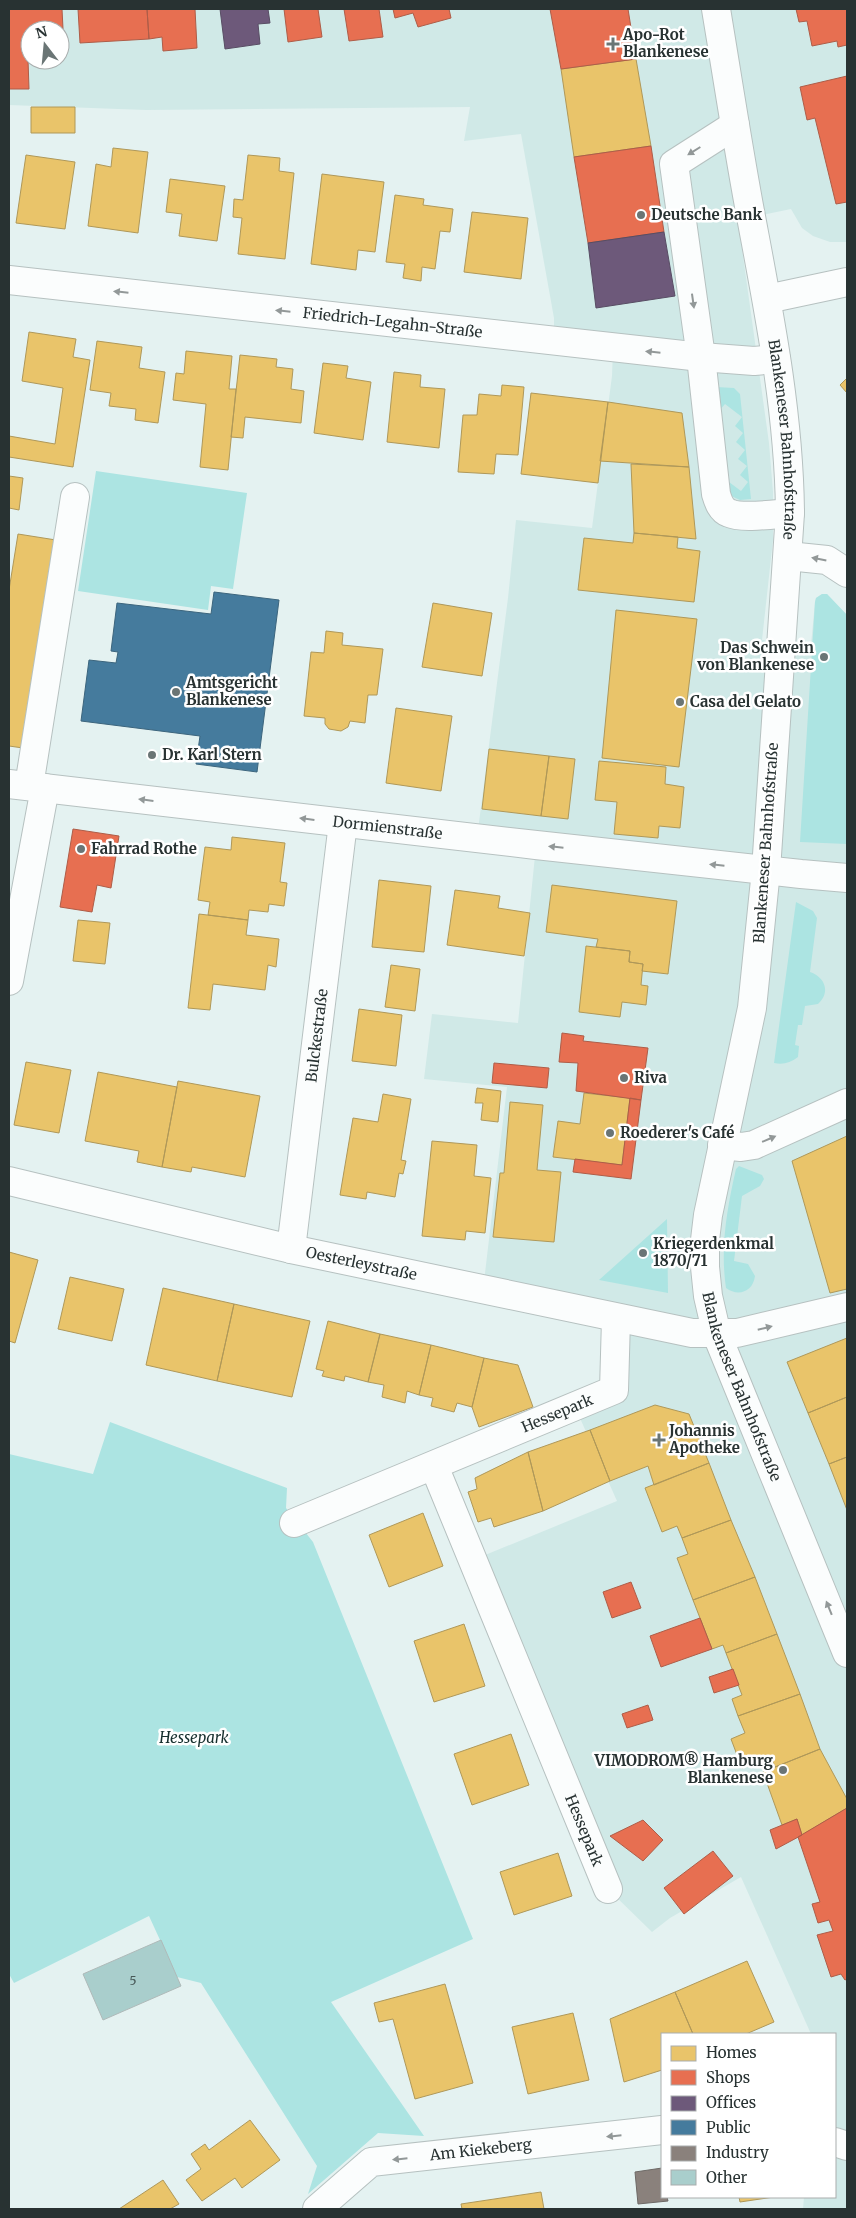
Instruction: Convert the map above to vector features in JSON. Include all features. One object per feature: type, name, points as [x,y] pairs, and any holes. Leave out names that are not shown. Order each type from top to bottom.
[{"type":"street","name":"Blankeneser Bahnhofstraße","points":[[716,9],[767,299],[786,420],[790,467],[790,513],[788,556],[780,630],[766,870],[752,1008],[708,1215],[705,1240],[705,1268],[708,1296],[717,1335],[847,1653]]},
{"type":"street","points":[[735,125],[674,164],[701,357],[718,501],[728,513],[737,515],[790,513]]},
{"type":"street","name":"Friedrich-Legahn-Straße","points":[[9,280],[701,357],[754,361],[776,359]]},
{"type":"street","points":[[767,299],[847,282]]},
{"type":"street","points":[[9,981],[28,786],[75,497]]},
{"type":"street","points":[[788,556],[827,560],[847,573]]},
{"type":"street","name":"Dormienstraße","points":[[28,786],[847,878]]},
{"type":"street","name":"Bulckestraße","points":[[291,1249],[344,823]]},
{"type":"street","points":[[722,1145],[741,1147],[754,1145],[847,1104]]},
{"type":"street","name":"Oesterleystraße","points":[[9,1181],[291,1249],[616,1319],[692,1333],[717,1335],[759,1330],[847,1308]]},
{"type":"street","name":"Hessepark","points":[[294,1523],[614,1390],[616,1319]]},
{"type":"street","name":"Hessepark","points":[[434,1466],[608,1889]]},
{"type":"street","name":"Am Kiekeberg","points":[[317,2209],[372,2162],[661,2130]]},
{"type":"shaded area","points":[[9,9],[847,9],[847,242],[830,242],[813,236],[802,228],[791,209],[738,220],[769,443],[773,492],[773,540],[762,640],[811,645],[815,602],[816,598],[822,594],[827,594],[847,615],[847,2209],[803,2209],[804,2198],[836,2198],[836,2033],[811,2033],[741,1877],[670,1918],[652,1932],[608,1889],[473,1560],[617,1501],[575,1407],[614,1390],[616,1319],[483,1290],[507,1087],[424,1079],[432,1014],[518,1023],[536,846],[477,838],[508,598],[516,520],[592,528],[612,376],[613,348],[554,341],[554,318],[521,134],[464,141],[470,107],[146,110],[9,105]]},
{"type":"green space","points":[[716,387],[734,388],[740,394],[751,499],[740,500],[727,494],[725,479],[741,491],[748,482],[740,475],[747,466],[738,459],[745,450],[736,442],[743,433],[735,426],[742,417],[725,404],[718,412]]},
{"type":"green space","points":[[96,471],[247,493],[233,589],[211,586],[208,610],[78,591]]},
{"type":"green space","points":[[822,594],[827,594],[847,615],[847,844],[800,842],[815,602],[816,598]]},
{"type":"green space","points":[[796,902],[813,911],[817,918],[810,972],[823,981],[825,990],[818,1004],[805,1006],[802,1025],[798,1025],[795,1045],[799,1046],[798,1057],[786,1063],[777,1064],[774,1063]]},
{"type":"green space","points":[[739,1166],[762,1175],[764,1179],[760,1186],[742,1196],[734,1261],[748,1264],[755,1276],[748,1289],[735,1292],[726,1288],[724,1243],[727,1213],[736,1169]]},
{"type":"green space","points":[[667,1219],[668,1293],[599,1280]]},
{"type":"green space","name":"Hessepark","points":[[110,1422],[287,1488],[286,1508],[313,1542],[473,1939],[331,2002],[424,2136],[378,2133],[308,2194],[317,2166],[201,1983],[177,1977],[149,1916],[14,1983],[9,1974],[9,1454],[93,1474]]},
{"type":"building: Homes","points":[[636,59],[651,146],[574,157],[561,69]]},
{"type":"building: Homes","points":[[31,107],[75,107],[75,133],[31,133]]},
{"type":"building: Homes","points":[[113,148],[148,152],[138,233],[88,226],[96,164],[111,167]]},
{"type":"building: Homes","points":[[26,155],[75,162],[65,229],[16,223]]},
{"type":"building: Homes","points":[[248,155],[280,158],[279,171],[294,173],[285,259],[238,254],[242,218],[233,217],[234,199],[243,200]]},
{"type":"building: Homes","points":[[322,174],[384,182],[375,252],[358,250],[356,270],[311,264]]},
{"type":"building: Homes","points":[[170,179],[225,186],[217,241],[179,236],[182,214],[166,212]]},
{"type":"building: Homes","points":[[395,195],[424,199],[423,205],[453,209],[450,232],[440,231],[435,269],[422,267],[421,281],[403,278],[405,264],[386,262]]},
{"type":"building: Homes","points":[[472,212],[528,218],[521,279],[464,272]]},
{"type":"building: Homes","points":[[29,332],[76,339],[73,357],[90,360],[73,467],[9,457],[9,436],[55,444],[63,388],[22,381]]},
{"type":"building: Homes","points":[[97,341],[142,347],[139,368],[165,372],[158,423],[135,420],[136,409],[109,406],[111,393],[90,390]]},
{"type":"building: Homes","points":[[186,351],[232,356],[229,389],[236,389],[228,470],[200,467],[206,404],[173,400],[176,373],[184,374]]},
{"type":"building: Homes","points":[[240,355],[277,359],[276,367],[293,369],[291,389],[304,391],[301,423],[245,417],[243,438],[231,437]]},
{"type":"building: Homes","points":[[323,363],[348,366],[346,378],[371,382],[363,440],[314,433]]},
{"type":"building: Homes","points":[[394,372],[421,375],[420,387],[445,389],[439,448],[387,442]]},
{"type":"building: Homes","points":[[847,378],[847,393],[840,385]]},
{"type":"building: Homes","points":[[502,385],[524,387],[518,455],[496,454],[494,474],[458,472],[463,415],[477,415],[479,394],[501,396]]},
{"type":"building: Homes","points":[[531,393],[608,402],[598,483],[521,474]]},
{"type":"building: Homes","points":[[608,402],[682,413],[689,467],[600,461]]},
{"type":"building: Homes","points":[[631,464],[689,467],[696,539],[634,533]]},
{"type":"building: Homes","points":[[9,476],[23,478],[19,510],[9,508]]},
{"type":"building: Homes","points":[[634,533],[678,537],[677,548],[700,551],[694,602],[578,590],[584,538],[633,543]]},
{"type":"building: Homes","points":[[18,534],[56,540],[23,748],[9,746],[9,590]]},
{"type":"building: Homes","points":[[433,603],[492,613],[482,676],[422,667]]},
{"type":"building: Homes","points":[[616,610],[697,619],[679,767],[602,758]]},
{"type":"building: Homes","points":[[326,631],[343,633],[342,645],[383,649],[377,695],[368,695],[365,723],[350,721],[348,727],[341,731],[329,729],[325,724],[325,718],[304,716],[311,652],[324,653]]},
{"type":"building: Homes","points":[[396,708],[452,716],[441,791],[386,783]]},
{"type":"building: Homes","points":[[489,749],[549,756],[541,816],[482,809]]},
{"type":"building: Homes","points":[[549,756],[575,759],[568,819],[541,816]]},
{"type":"building: Homes","points":[[599,761],[666,767],[665,784],[684,787],[680,828],[659,826],[658,838],[614,834],[617,802],[595,800]]},
{"type":"building: Homes","points":[[232,837],[285,843],[280,882],[287,883],[284,906],[269,904],[268,912],[249,910],[248,920],[208,915],[210,902],[198,900],[205,847],[231,850]]},
{"type":"building: Homes","points":[[379,880],[431,886],[424,952],[372,947]]},
{"type":"building: Homes","points":[[552,885],[677,901],[668,974],[642,971],[643,964],[629,962],[630,951],[596,947],[598,939],[546,932]]},
{"type":"building: Homes","points":[[455,890],[500,896],[498,908],[530,913],[524,956],[447,945]]},
{"type":"building: Homes","points":[[199,914],[248,920],[246,935],[279,939],[276,967],[268,965],[265,990],[213,984],[210,1010],[188,1008]]},
{"type":"building: Homes","points":[[78,920],[110,923],[105,964],[73,961]]},
{"type":"building: Homes","points":[[586,946],[630,951],[629,962],[643,964],[641,985],[648,986],[646,1005],[622,1002],[620,1017],[579,1012]]},
{"type":"building: Homes","points":[[391,965],[420,969],[415,1011],[385,1007]]},
{"type":"building: Homes","points":[[359,1009],[402,1015],[396,1066],[352,1061]]},
{"type":"building: Homes","points":[[26,1062],[71,1070],[59,1133],[14,1125]]},
{"type":"building: Homes","points":[[98,1072],[177,1087],[162,1167],[137,1162],[139,1151],[85,1141]]},
{"type":"building: Homes","points":[[178,1081],[260,1096],[245,1177],[192,1167],[191,1172],[162,1167]]},
{"type":"building: Homes","points":[[477,1088],[501,1091],[498,1122],[481,1120],[483,1103],[475,1103]]},
{"type":"building: Homes","points":[[584,1093],[630,1098],[622,1165],[553,1157],[558,1121],[580,1124]]},
{"type":"building: Homes","points":[[383,1094],[411,1099],[401,1160],[406,1161],[403,1174],[399,1173],[395,1197],[367,1192],[366,1199],[340,1195],[353,1118],[378,1122]]},
{"type":"building: Homes","points":[[510,1102],[543,1105],[537,1170],[561,1172],[554,1242],[493,1237],[500,1173],[504,1173]]},
{"type":"building: Homes","points":[[847,1136],[847,1289],[830,1293],[792,1161]]},
{"type":"building: Homes","points":[[432,1141],[477,1145],[474,1176],[491,1178],[485,1233],[466,1231],[465,1240],[422,1236]]},
{"type":"building: Homes","points":[[9,1252],[38,1260],[15,1343],[9,1341]]},
{"type":"building: Homes","points":[[70,1277],[124,1289],[112,1341],[58,1329]]},
{"type":"building: Homes","points":[[163,1288],[234,1304],[217,1381],[146,1365]]},
{"type":"building: Homes","points":[[234,1304],[310,1321],[292,1397],[217,1381]]},
{"type":"building: Homes","points":[[328,1321],[380,1334],[368,1382],[345,1376],[344,1381],[322,1376],[324,1371],[316,1369]]},
{"type":"building: Homes","points":[[380,1334],[431,1345],[419,1395],[407,1391],[405,1403],[382,1397],[384,1385],[368,1382]]},
{"type":"building: Homes","points":[[847,1338],[847,1397],[808,1413],[787,1362]]},
{"type":"building: Homes","points":[[431,1345],[484,1358],[472,1407],[457,1403],[454,1412],[431,1406],[433,1398],[419,1395]]},
{"type":"building: Homes","points":[[484,1358],[518,1365],[533,1407],[479,1427],[472,1407]]},
{"type":"building: Homes","points":[[847,1397],[847,1457],[829,1464],[808,1413]]},
{"type":"building: Homes","points":[[655,1405],[689,1414],[709,1463],[654,1485],[648,1466],[610,1481],[590,1430]]},
{"type":"building: Homes","points":[[590,1430],[610,1481],[543,1511],[528,1452]]},
{"type":"building: Homes","points":[[528,1452],[543,1511],[494,1527],[491,1518],[478,1522],[468,1492],[477,1489],[475,1478]]},
{"type":"building: Homes","points":[[847,1457],[847,1510],[829,1464]]},
{"type":"building: Homes","points":[[709,1463],[731,1520],[682,1538],[677,1526],[662,1532],[645,1488]]},
{"type":"building: Homes","points":[[423,1513],[443,1566],[389,1587],[369,1535]]},
{"type":"building: Homes","points":[[731,1520],[755,1577],[693,1600],[677,1558],[688,1554],[682,1538]]},
{"type":"building: Homes","points":[[755,1577],[777,1634],[726,1653],[723,1645],[712,1649],[693,1600]]},
{"type":"building: Homes","points":[[464,1624],[485,1686],[434,1702],[414,1641]]},
{"type":"building: Homes","points":[[777,1634],[800,1694],[738,1716],[732,1699],[742,1695],[726,1653]]},
{"type":"building: Homes","points":[[800,1694],[820,1749],[775,1767],[771,1757],[742,1768],[731,1739],[745,1733],[738,1716]]},
{"type":"building: Homes","points":[[511,1734],[529,1785],[472,1805],[454,1754]]},
{"type":"building: Homes","points":[[820,1749],[847,1799],[847,1808],[802,1835],[797,1819],[782,1825],[763,1772]]},
{"type":"building: Homes","points":[[558,1853],[572,1896],[514,1915],[500,1872]]},
{"type":"building: Homes","points":[[747,1961],[774,2022],[748,2033],[693,2033],[675,1992]]},
{"type":"building: Homes","points":[[445,1984],[473,2083],[415,2099],[393,2019],[379,2022],[374,2003]]},
{"type":"building: Homes","points":[[675,1992],[693,2033],[661,2033],[661,2070],[624,2082],[610,2019]]},
{"type":"building: Homes","points":[[573,2013],[589,2080],[528,2094],[512,2027]]},
{"type":"building: Homes","points":[[250,2120],[280,2160],[242,2188],[235,2178],[202,2201],[186,2180],[201,2169],[191,2154],[205,2144],[209,2150]]},
{"type":"building: Homes","points":[[163,2180],[179,2204],[170,2209],[119,2209]]},
{"type":"building: Homes","points":[[541,2192],[544,2209],[462,2209],[461,2204]]},
{"type":"building: Homes","points":[[739,2198],[767,2198],[740,2202]]},
{"type":"building: Shops","points":[[9,9],[62,9],[63,20],[20,20],[20,70],[28,70],[29,89],[9,89]]},
{"type":"building: Shops","points":[[78,9],[147,9],[149,39],[80,43]]},
{"type":"building: Shops","points":[[147,9],[195,9],[197,48],[163,51],[162,37],[149,39]]},
{"type":"building: Shops","points":[[284,9],[318,9],[322,37],[288,42]]},
{"type":"building: Shops","points":[[344,9],[379,9],[383,37],[349,41]]},
{"type":"building: Shops","points":[[393,9],[449,9],[451,18],[418,27],[413,13],[395,18]]},
{"type":"building: Shops","points":[[550,9],[628,9],[636,59],[561,69]]},
{"type":"building: Shops","points":[[796,9],[847,9],[847,45],[838,47],[837,41],[812,46],[807,21],[799,22]]},
{"type":"building: Shops","points":[[847,76],[847,202],[836,204],[815,118],[807,120],[800,87]]},
{"type":"building: Shops","points":[[651,146],[664,232],[588,243],[574,157]]},
{"type":"building: Shops","points":[[73,829],[119,836],[111,888],[97,885],[92,912],[60,907]]},
{"type":"building: Shops","points":[[562,1033],[584,1036],[583,1041],[648,1048],[641,1100],[576,1091],[578,1063],[559,1062]]},
{"type":"building: Shops","points":[[494,1063],[549,1068],[547,1088],[492,1083]]},
{"type":"building: Shops","points":[[630,1098],[641,1100],[631,1179],[573,1172],[575,1159],[622,1165]]},
{"type":"building: Shops","points":[[631,1582],[641,1608],[612,1618],[603,1592]]},
{"type":"building: Shops","points":[[700,1618],[712,1649],[661,1667],[650,1636]]},
{"type":"building: Shops","points":[[733,1669],[739,1685],[714,1693],[709,1677]]},
{"type":"building: Shops","points":[[648,1705],[653,1720],[627,1728],[622,1714]]},
{"type":"building: Shops","points":[[847,1808],[847,1979],[845,1980],[841,1974],[831,1977],[817,1935],[833,1931],[829,1920],[818,1923],[812,1904],[820,1902],[798,1837]]},
{"type":"building: Shops","points":[[797,1819],[802,1835],[776,1849],[770,1830]]},
{"type":"building: Shops","points":[[643,1820],[663,1840],[643,1861],[610,1836]]},
{"type":"building: Shops","points":[[713,1851],[733,1876],[684,1914],[664,1888]]},
{"type":"building: Offices","points":[[220,9],[268,9],[270,23],[258,24],[260,44],[225,49]]},
{"type":"building: Offices","points":[[664,232],[675,296],[596,308],[588,243]]},
{"type":"building: Public","name":"Amtsgericht Blankenese","points":[[214,592],[279,600],[257,772],[196,764],[200,736],[81,721],[89,660],[116,663],[118,652],[111,651],[117,603],[211,614]]},
{"type":"building: Industry","points":[[661,2168],[661,2198],[667,2198],[668,2201],[638,2204],[635,2172]]},
{"type":"building: Other","points":[[161,1940],[181,1986],[103,2020],[83,1974]]},
{"type":"place","name":"Apo-Rot Blankenese","points":[[613,44]]},
{"type":"place","name":"Deutsche Bank","points":[[641,215]]},
{"type":"place","name":"Das Schwein von Blankenese","points":[[824,657]]},
{"type":"place","name":"Amtsgericht Blankenese","points":[[176,692]]},
{"type":"place","name":"Casa del Gelato","points":[[680,702]]},
{"type":"place","name":"Dr. Karl Stern","points":[[152,755]]},
{"type":"place","name":"Fahrrad Rothe","points":[[81,849]]},
{"type":"place","name":"Riva","points":[[624,1078]]},
{"type":"place","name":"Roederer's Café","points":[[610,1133]]},
{"type":"place","name":"Kriegerdenkmal 1870/71","points":[[643,1253]]},
{"type":"place","name":"Johannis Apotheke","points":[[659,1440]]},
{"type":"place","name":"VIMODROM® Hamburg Blankenese","points":[[783,1770]]}]
